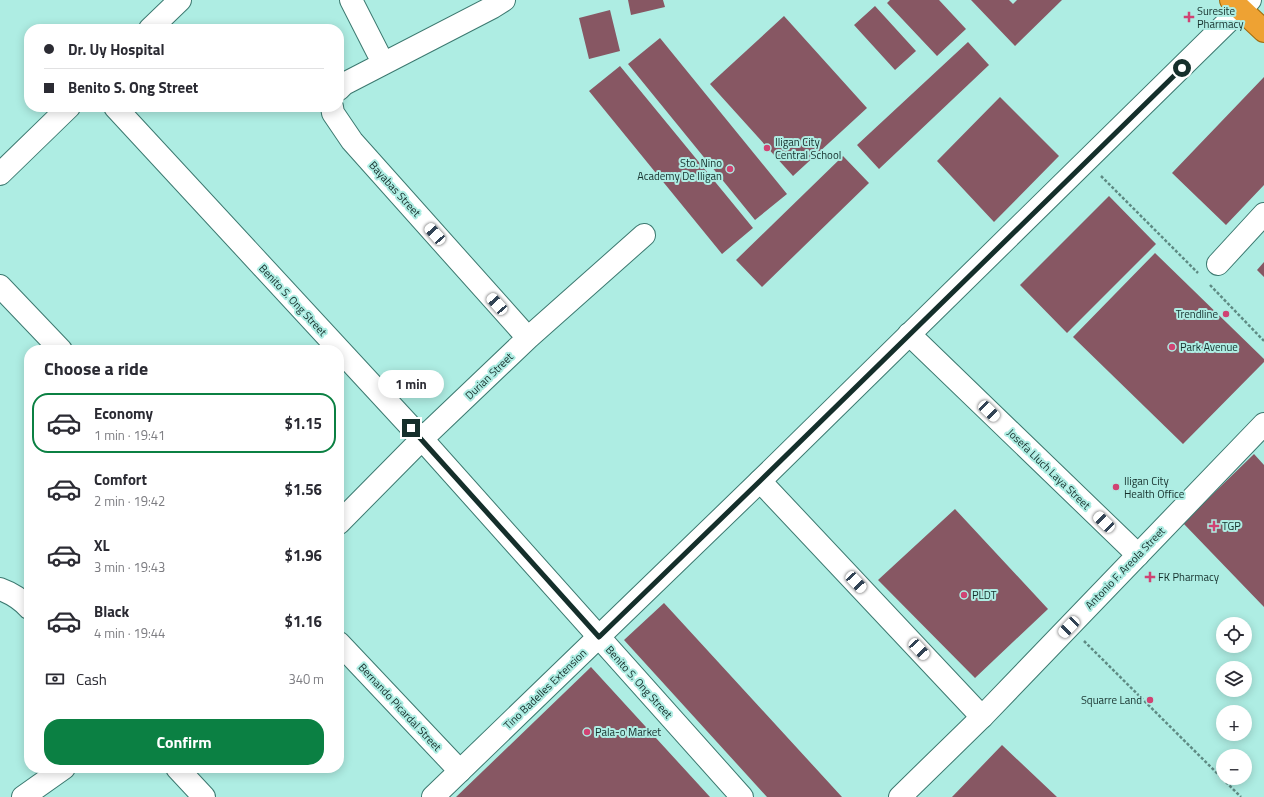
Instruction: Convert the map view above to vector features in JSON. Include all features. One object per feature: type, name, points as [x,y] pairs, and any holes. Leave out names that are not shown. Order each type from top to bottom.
[{"type":"highway","points":[[1240,3],[1264,31]]},
{"type":"street","points":[[155,24],[180,0]]},
{"type":"street","points":[[351,0],[378,54]]},
{"type":"street","points":[[344,84],[504,0]]},
{"type":"street","name":"Tino Badelles Extension","points":[[433,797],[760,481],[1087,161],[1240,3]]},
{"type":"street","points":[[0,174],[64,112]]},
{"type":"street","name":"Benito S. Ong Street","points":[[120,112],[334,345]]},
{"type":"street","name":"Bayabas Street","points":[[333,112],[352,142],[528,338]]},
{"type":"street","points":[[1218,264],[1264,214]]},
{"type":"street","name":"Durian Street","points":[[344,518],[422,440],[528,338],[644,234]]},
{"type":"street","points":[[0,286],[56,345]]},
{"type":"street","name":"Josefa Lluch Laya Street","points":[[909,334],[1138,555]]},
{"type":"street","name":"Benito S. Ong Street","points":[[344,355],[422,440],[742,797]]},
{"type":"street","name":"Antonio F. Areola Street","points":[[900,797],[982,717],[1264,424]]},
{"type":"street","points":[[760,481],[982,717]]},
{"type":"street","points":[[0,589],[8,592],[24,602]]},
{"type":"street","name":"Bernando Picardal Street","points":[[344,648],[460,771]]},
{"type":"street","points":[[23,797],[57,773]]},
{"type":"street","points":[[182,773],[204,797]]},
{"type":"path","points":[[1087,161],[1198,274]]},
{"type":"path","points":[[1209,285],[1264,341]]},
{"type":"path","points":[[1069,627],[1241,797]]},
{"type":"building","points":[[628,0],[663,0],[665,7],[631,15]]},
{"type":"building","points":[[890,0],[939,0],[966,29],[937,56],[887,3]]},
{"type":"building","points":[[971,0],[1009,0],[1013,4],[1017,0],[1062,0],[1015,46]]},
{"type":"building","points":[[875,6],[916,51],[895,70],[854,25]]},
{"type":"building","points":[[610,10],[620,51],[589,59],[579,18]]},
{"type":"building","points":[[784,16],[867,108],[793,176],[710,84]]},
{"type":"building","points":[[660,38],[787,194],[755,220],[628,64]]},
{"type":"building","points":[[968,42],[989,65],[879,169],[857,145]]},
{"type":"building","points":[[620,66],[753,228],[722,254],[589,91]]},
{"type":"building","points":[[1264,77],[1264,185],[1226,225],[1172,173]]},
{"type":"building","points":[[1000,97],[1059,156],[994,222],[937,161]]},
{"type":"building","points":[[843,156],[869,183],[762,287],[736,260]]},
{"type":"building","points":[[1109,196],[1156,244],[1067,333],[1020,285]]},
{"type":"building","points":[[1155,253],[1264,359],[1264,362],[1183,444],[1073,337]]},
{"type":"building","points":[[1264,262],[1264,277],[1257,270]]},
{"type":"building","points":[[1254,454],[1264,465],[1264,607],[1183,523]]},
{"type":"building","name":"PLDT","points":[[955,509],[1048,609],[975,678],[878,580]]},
{"type":"building","points":[[664,603],[842,797],[767,797],[624,640]]},
{"type":"building","name":"Pala-o Market","points":[[591,667],[710,797],[456,797]]},
{"type":"building","points":[[1002,745],[1057,797],[952,797]]},
{"type":"place","name":"Suresite Pharmacy","points":[[1189,17]]},
{"type":"place","name":"Iligan City Central School","points":[[767,148]]},
{"type":"place","name":"Sto. Nino Academy De Iligan","points":[[730,169]]},
{"type":"place","name":"Trendline","points":[[1226,314]]},
{"type":"place","name":"Park Avenue","points":[[1172,347]]},
{"type":"place","name":"Iligan City Health Office","points":[[1116,487]]},
{"type":"place","name":"TGP","points":[[1214,526]]},
{"type":"place","name":"FK Pharmacy","points":[[1150,577]]},
{"type":"place","name":"PLDT","points":[[964,595]]},
{"type":"place","name":"Squarre Land","points":[[1150,700]]},
{"type":"place","name":"Pala-o Market","points":[[587,732]]},
{"type":"route","points":[[411,428],[599,637],[1182,68]]}]
